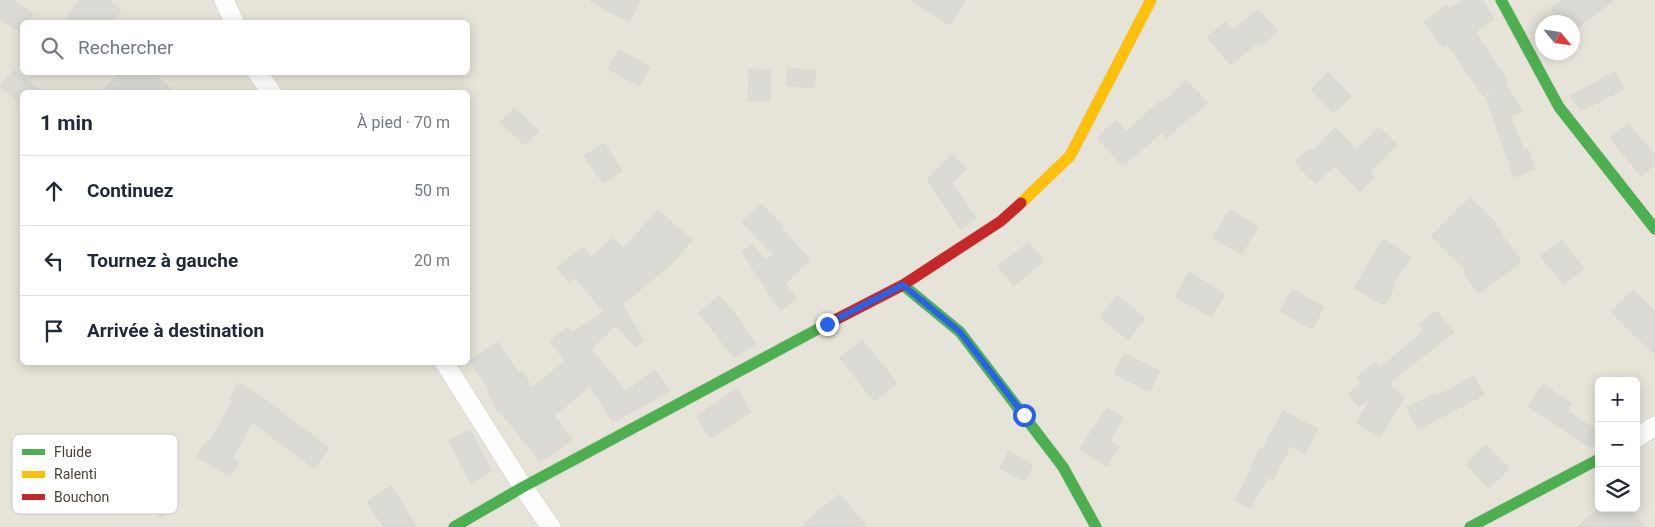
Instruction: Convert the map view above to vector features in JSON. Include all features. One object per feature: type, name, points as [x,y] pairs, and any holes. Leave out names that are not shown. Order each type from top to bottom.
[{"type":"street","points":[[224,0],[233,20]]},
{"type":"street","points":[[454,527],[523,487],[903,285],[1001,221],[1070,156],[1151,0]]},
{"type":"street","points":[[1501,0],[1559,107],[1655,229]]},
{"type":"street","points":[[260,75],[270,90]]},
{"type":"street","points":[[903,285],[960,332],[1063,467],[1096,527]]},
{"type":"street","points":[[446,365],[523,487],[551,527]]},
{"type":"street","points":[[1640,435],[1655,426]]},
{"type":"street","points":[[1470,527],[1595,461]]},
{"type":"shaded area","points":[[0,0],[1655,0],[1655,527],[0,527]]},
{"type":"building","points":[[0,0],[13,0],[33,13],[28,20],[20,20],[20,31],[0,19]]},
{"type":"building","points":[[79,0],[108,0],[121,10],[114,20],[64,20]]},
{"type":"building","points":[[589,0],[641,0],[629,22]]},
{"type":"building","points":[[910,0],[966,0],[950,25]]},
{"type":"building","points":[[1463,0],[1482,0],[1494,19],[1475,32],[1507,81],[1505,82],[1522,111],[1510,117],[1524,150],[1528,149],[1535,169],[1514,177],[1486,97],[1492,95],[1490,92],[1483,96],[1448,44],[1443,47],[1424,22],[1446,5],[1449,9]]},
{"type":"building","points":[[1562,0],[1614,0],[1580,26],[1580,15],[1556,15],[1551,9]]},
{"type":"building","points":[[1258,9],[1278,31],[1261,46],[1258,42],[1231,65],[1207,37],[1226,22],[1233,30]]},
{"type":"building","points":[[619,50],[650,67],[639,86],[608,69]]},
{"type":"building","points":[[788,68],[816,71],[814,88],[787,86]]},
{"type":"building","points":[[749,69],[771,70],[770,101],[748,101]]},
{"type":"building","points":[[14,70],[39,90],[20,90],[20,102],[0,86]]},
{"type":"building","points":[[1328,72],[1351,96],[1333,113],[1311,89]]},
{"type":"building","points":[[1615,72],[1624,89],[1581,111],[1570,96]]},
{"type":"building","points":[[117,75],[156,75],[172,90],[104,90]]},
{"type":"building","points":[[1186,80],[1207,102],[1193,117],[1192,115],[1167,138],[1162,132],[1123,166],[1097,138],[1116,120],[1126,132],[1159,102],[1162,104]]},
{"type":"building","points":[[514,108],[539,131],[525,145],[500,122]]},
{"type":"building","points":[[1628,124],[1655,156],[1655,164],[1641,176],[1610,138]]},
{"type":"building","points":[[1379,127],[1397,145],[1370,171],[1374,178],[1360,192],[1334,166],[1315,184],[1295,162],[1310,149],[1312,152],[1335,128],[1357,150]]},
{"type":"building","points":[[604,143],[622,171],[603,183],[584,156]]},
{"type":"building","points":[[952,154],[966,169],[952,183],[976,218],[960,229],[927,179]]},
{"type":"building","points":[[1470,198],[1496,223],[1521,262],[1479,293],[1463,273],[1466,270],[1431,236]]},
{"type":"building","points":[[761,204],[783,226],[781,228],[810,259],[785,284],[796,298],[781,311],[742,252],[752,244],[765,260],[774,255],[742,222]]},
{"type":"building","points":[[658,210],[692,240],[672,263],[622,305],[644,340],[635,347],[616,325],[591,349],[626,392],[655,370],[670,391],[613,422],[590,386],[554,416],[572,439],[558,451],[540,461],[499,413],[487,392],[490,390],[470,361],[497,342],[519,373],[522,371],[532,388],[565,361],[550,341],[569,327],[572,332],[604,312],[574,277],[569,282],[557,268],[583,247],[591,257],[613,238],[623,249]]},
{"type":"building","points":[[1230,210],[1258,227],[1241,254],[1213,238]]},
{"type":"building","points":[[1383,239],[1411,258],[1392,286],[1394,287],[1384,305],[1354,288]]},
{"type":"building","points":[[1562,240],[1584,269],[1563,284],[1541,256]]},
{"type":"building","points":[[1029,242],[1044,261],[1014,286],[998,266]]},
{"type":"building","points":[[1189,272],[1225,294],[1211,317],[1175,296]]},
{"type":"building","points":[[1292,289],[1324,307],[1312,329],[1280,311]]},
{"type":"building","points":[[1633,290],[1655,312],[1655,355],[1611,312]]},
{"type":"building","points":[[1117,295],[1145,318],[1128,340],[1100,317]]},
{"type":"building","points":[[719,296],[742,323],[756,344],[734,357],[699,313]]},
{"type":"building","points":[[1436,311],[1454,332],[1388,384],[1404,397],[1380,437],[1356,423],[1371,399],[1359,407],[1348,394],[1361,383],[1357,377],[1375,362],[1380,368],[1424,331],[1419,325]]},
{"type":"building","points":[[862,340],[897,383],[874,401],[840,358]]},
{"type":"building","points":[[1124,354],[1160,371],[1150,391],[1114,374]]},
{"type":"building","points":[[1474,376],[1484,395],[1418,429],[1407,408],[1436,393],[1438,396]]},
{"type":"building","points":[[238,383],[260,396],[329,448],[314,468],[252,422],[233,457],[239,461],[230,476],[197,457],[207,441],[209,442],[233,401],[230,399]]},
{"type":"building","points":[[1543,384],[1572,404],[1567,411],[1595,429],[1595,443],[1593,446],[1589,447],[1528,406]]},
{"type":"building","points":[[737,389],[751,412],[710,438],[697,416]]},
{"type":"building","points":[[1107,408],[1123,418],[1109,441],[1119,447],[1107,466],[1080,449]]},
{"type":"building","points":[[1283,411],[1318,429],[1305,453],[1291,445],[1273,479],[1268,477],[1250,508],[1235,500],[1252,469],[1250,468],[1260,449],[1262,450]]},
{"type":"building","points":[[470,430],[492,471],[471,483],[449,441]]},
{"type":"building","points":[[1486,445],[1509,469],[1489,488],[1466,464]]},
{"type":"building","points":[[1009,451],[1033,465],[1024,481],[1000,468]]},
{"type":"building","points":[[391,486],[417,527],[384,527],[367,502]]},
{"type":"building","points":[[840,494],[867,527],[801,527],[817,512]]},
{"type":"building","points":[[1595,511],[1633,512],[1646,527],[1577,527]]},
{"type":"building","points":[[156,514],[166,514],[161,519]]},
{"type":"traffic: fast","points":[[1501,0],[1559,107],[1655,229]]},
{"type":"traffic: fast","points":[[903,285],[960,332],[1063,467],[1096,527]]},
{"type":"traffic: fast","points":[[454,527],[523,487],[831,322]]},
{"type":"traffic: fast","points":[[1470,527],[1595,461]]},
{"type":"traffic: slow","points":[[1021,203],[1070,156],[1151,0]]},
{"type":"traffic: jam","points":[[831,322],[903,285],[1001,221],[1021,203]]},
{"type":"route","points":[[827,324],[903,285],[960,332],[1024,415]]}]
